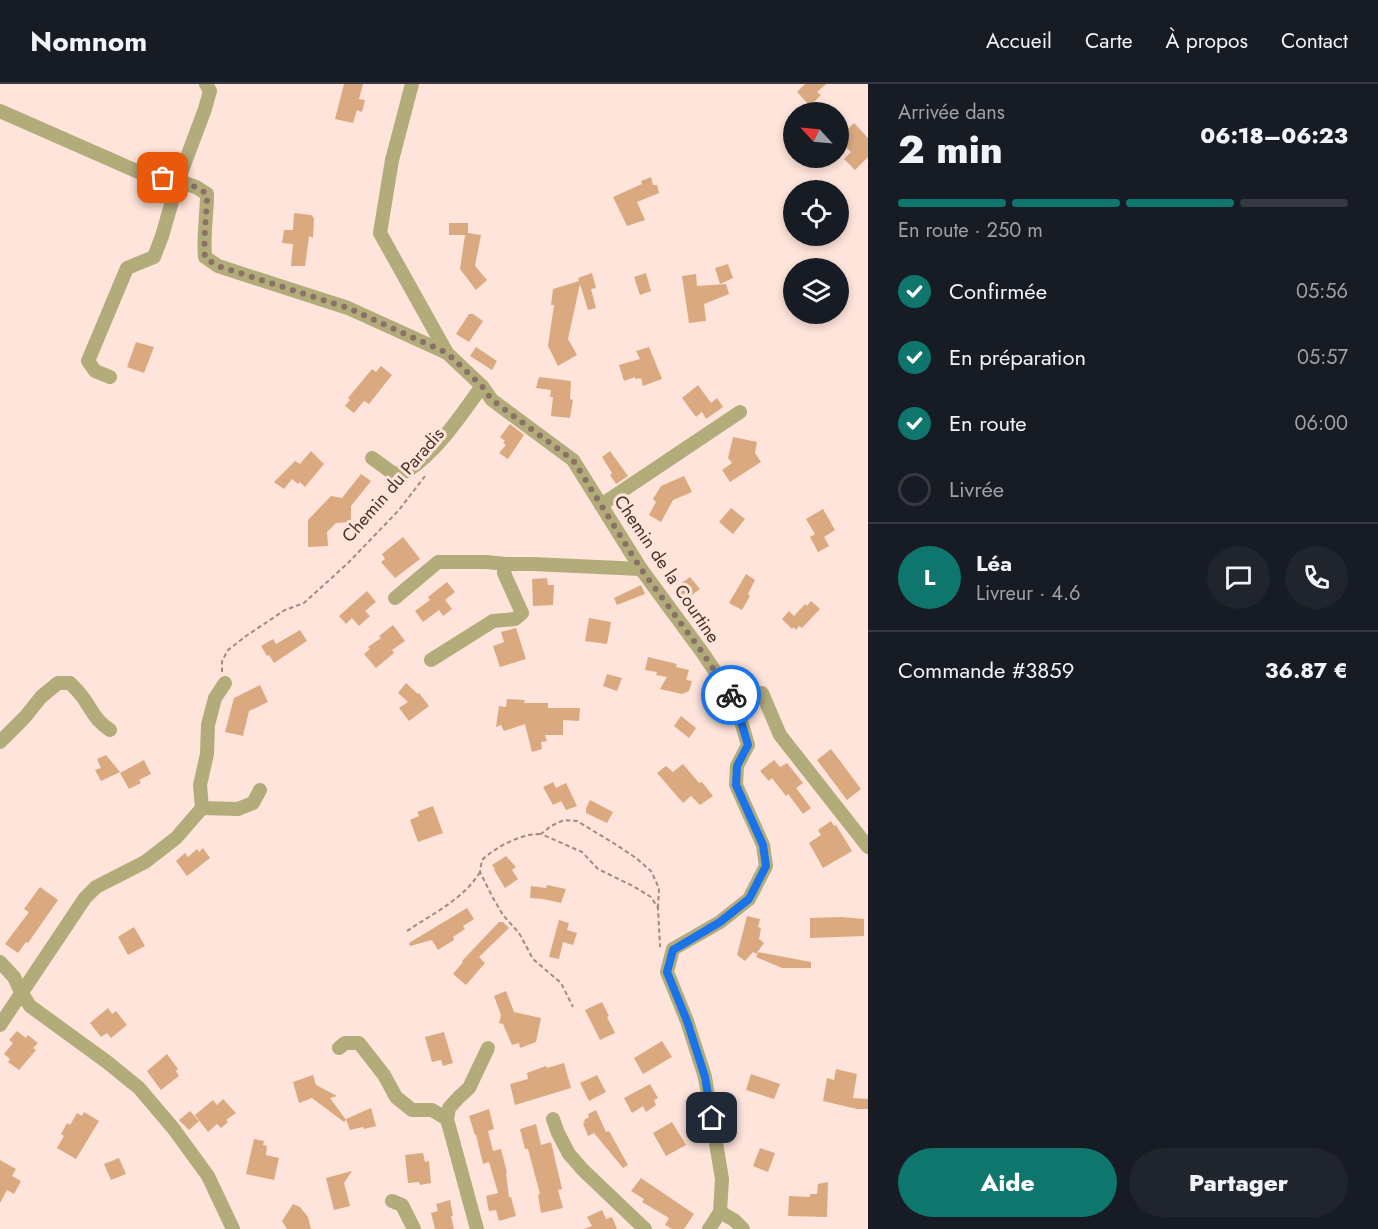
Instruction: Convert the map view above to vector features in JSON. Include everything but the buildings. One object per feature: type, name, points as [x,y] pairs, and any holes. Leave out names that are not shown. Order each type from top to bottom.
[{"type":"street","points":[[110,377],[95,371],[88,361],[127,268],[154,257],[178,181],[205,109],[210,91],[207,84]]},
{"type":"street","name":"Chemin de la Courtine","points":[[412,84],[392,160],[380,233],[447,353],[482,386],[492,400],[573,460],[641,569],[735,701],[748,745],[737,766],[736,785],[763,845],[766,866],[749,899],[720,922],[673,950],[667,972],[687,1021],[705,1077],[722,1179],[720,1212],[709,1229]]},
{"type":"street","points":[[0,111],[141,173],[178,181],[196,187],[207,194],[205,258],[218,266],[348,308],[447,353]]},
{"type":"street","points":[[372,458],[394,474],[405,472],[429,453],[482,386]]},
{"type":"street","points":[[601,505],[740,412]]},
{"type":"street","points":[[395,598],[438,562],[641,569]]},
{"type":"street","points":[[431,660],[493,621],[515,619],[522,613],[504,573],[506,564]]},
{"type":"street","points":[[0,742],[26,717],[41,697],[58,683],[70,683],[84,698],[102,725],[110,730]]},
{"type":"street","points":[[0,1025],[85,898],[96,887],[146,862],[176,838],[202,808],[200,785],[207,754],[208,725],[215,698],[225,683]]},
{"type":"street","points":[[735,701],[762,693],[780,735],[868,847]]},
{"type":"street","points":[[202,808],[238,809],[253,802],[260,790]]},
{"type":"street","points":[[0,962],[14,977],[30,1006],[139,1088],[173,1128],[208,1176],[233,1229]]},
{"type":"street","points":[[339,1048],[345,1043],[359,1043],[384,1075],[396,1097],[412,1110],[432,1110],[447,1119]]},
{"type":"street","points":[[477,1229],[447,1119],[449,1108],[469,1088],[488,1048]]},
{"type":"street","points":[[553,1119],[570,1154],[583,1170],[645,1229]]},
{"type":"street","points":[[392,1201],[402,1205],[414,1229]]},
{"type":"street","points":[[720,1212],[734,1220],[743,1229]]},
{"type":"path","name":"Chemin du Paradis","points":[[225,683],[222,661],[228,650],[285,610],[304,603],[399,510],[424,477]]},
{"type":"path","points":[[541,834],[564,820],[577,821],[636,858],[651,872],[659,888],[660,948]]},
{"type":"path","points":[[407,931],[458,898],[475,881],[480,872],[482,860],[489,854],[530,834],[541,834],[582,852],[598,869],[651,897],[658,908]]},
{"type":"path","points":[[480,872],[503,915],[519,933],[533,959],[561,983],[573,1007]]},
{"type":"way so far","points":[[163,178],[196,187],[207,194],[205,258],[218,266],[348,308],[447,353],[482,386],[492,400],[573,460],[641,569],[731,695]]},
{"type":"route","points":[[712,1118],[705,1077],[687,1021],[667,972],[673,950],[720,922],[749,899],[766,866],[763,845],[736,785],[737,766],[748,745],[735,701],[731,695]]}]
